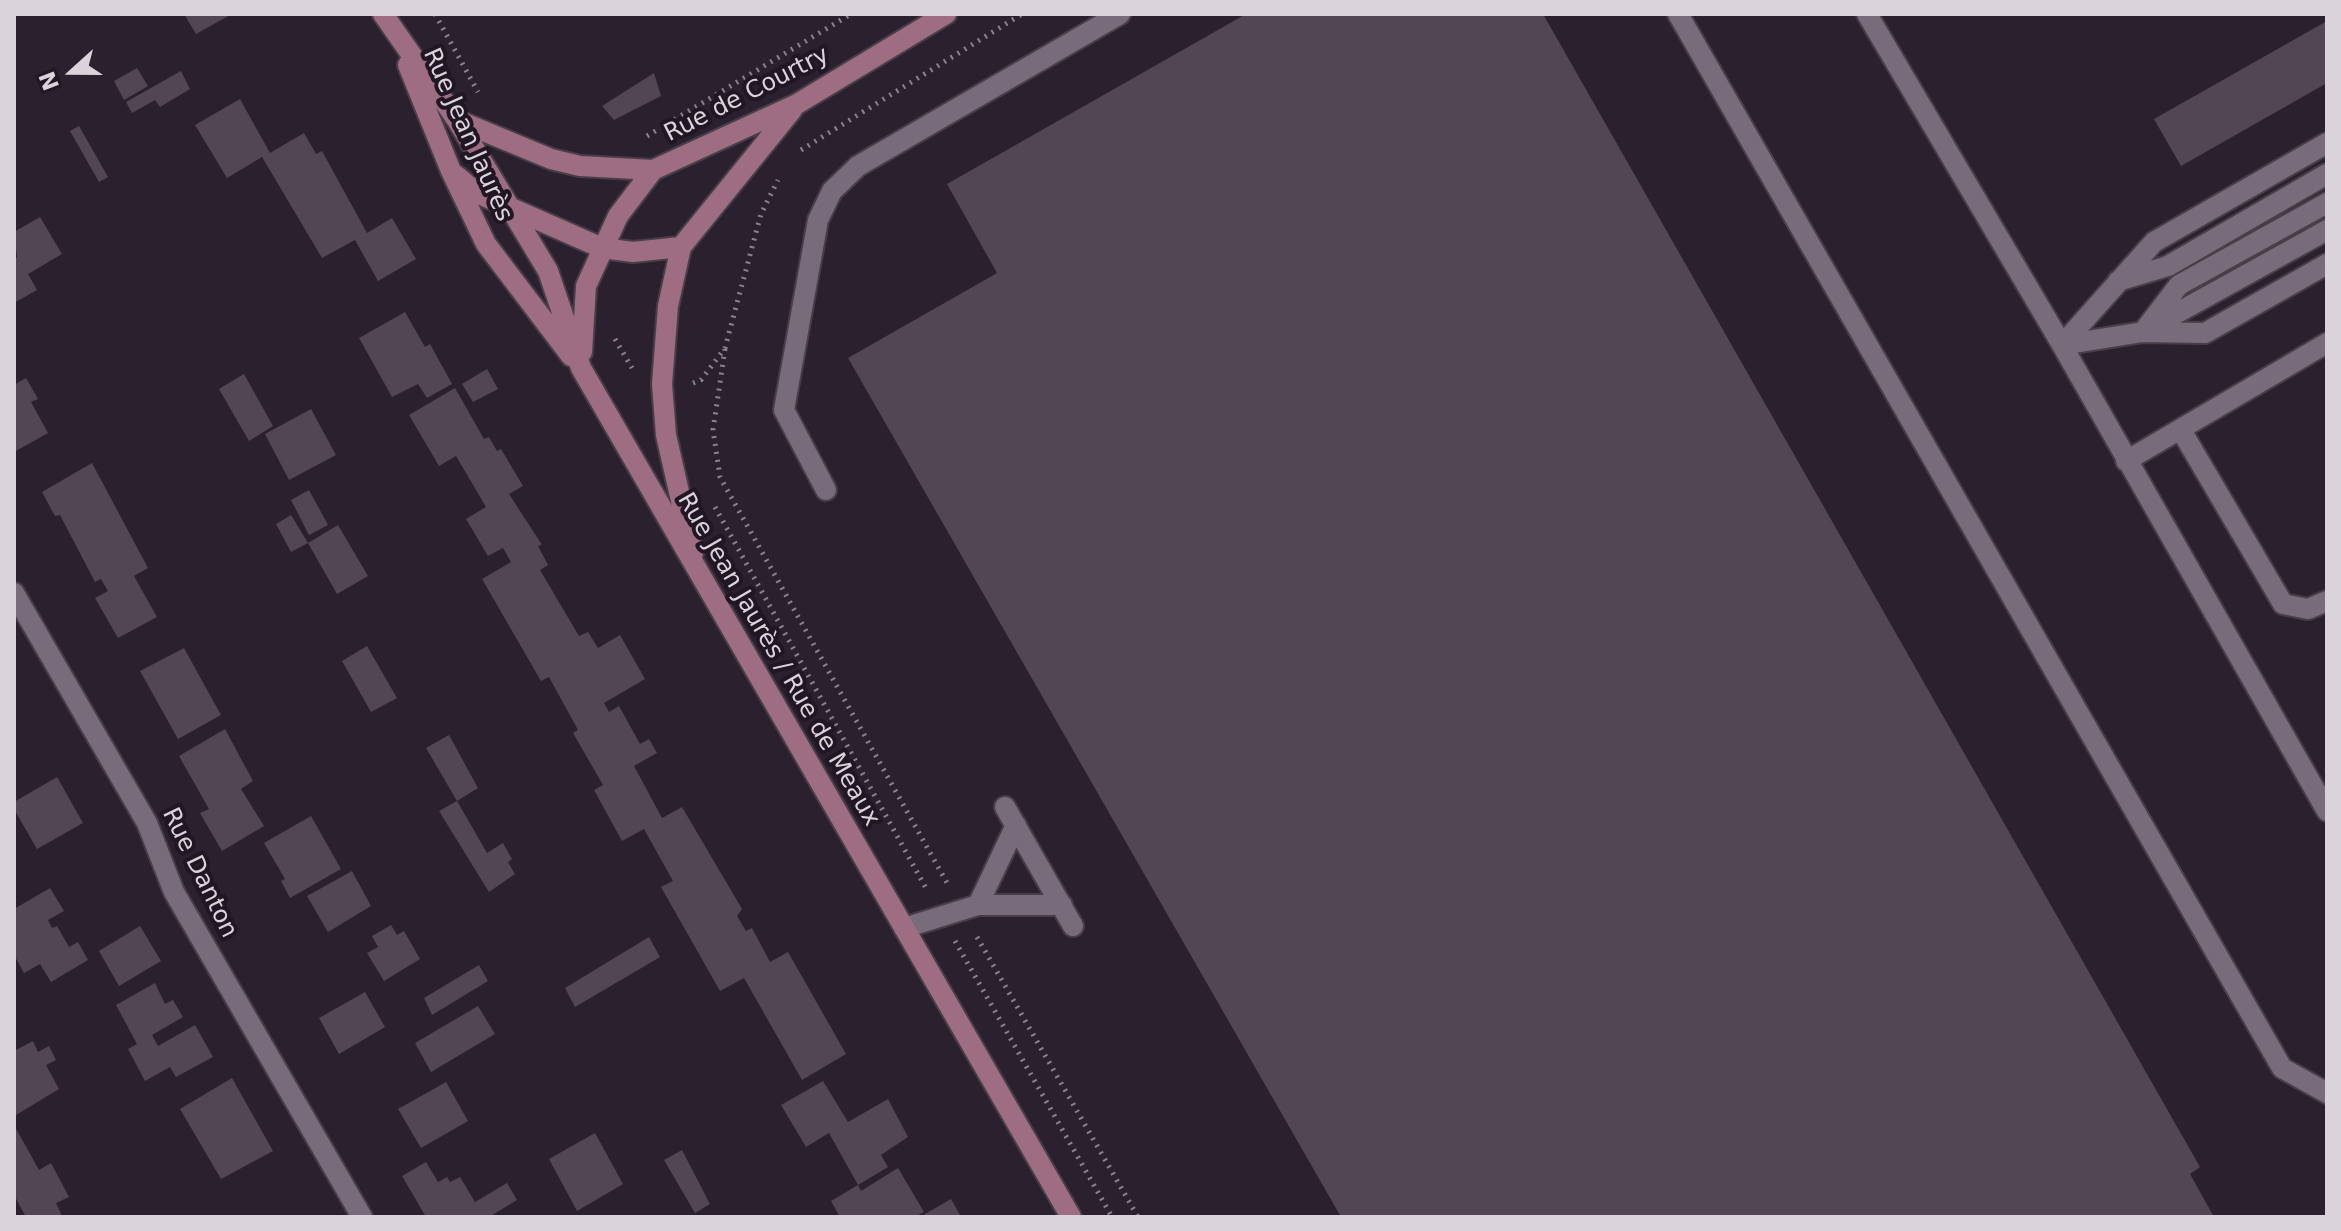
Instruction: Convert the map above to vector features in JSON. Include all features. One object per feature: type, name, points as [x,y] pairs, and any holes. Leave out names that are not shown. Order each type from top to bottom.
[{"type":"main road","name":"Rue Jean Jaurès","points":[[383,14],[457,120]]},
{"type":"main road","name":"Rue de Courtry","points":[[457,120],[551,159],[580,166],[653,170],[797,104],[946,14]]},
{"type":"main road","name":"Rue Jean Jaurès","points":[[396,36],[451,171],[486,244],[581,368]]},
{"type":"main road","points":[[697,574],[666,435],[662,384],[663,337],[681,247],[797,104]]},
{"type":"main road","name":"Rue Jean Jaurès / Rue de Meaux","points":[[457,120],[548,271],[581,368],[697,574],[1071,1217]]},
{"type":"main road","name":"Rue de Courtry","points":[[581,368],[586,286],[618,216],[653,170]]},
{"type":"main road","points":[[451,171],[477,193],[602,248],[633,252],[681,247]]},
{"type":"street","points":[[826,490],[784,410],[818,220],[832,191],[858,166],[1120,14]]},
{"type":"street","points":[[1678,14],[2282,1068],[2327,1093]]},
{"type":"street","points":[[1867,14],[2062,345],[2327,811]]},
{"type":"street","points":[[2062,345],[2154,242],[2327,143]]},
{"type":"street","points":[[2118,281],[2168,266],[2327,174]]},
{"type":"street","points":[[2143,332],[2179,285],[2327,203]]},
{"type":"street","points":[[2143,332],[2327,230]]},
{"type":"street","points":[[2062,345],[2143,332],[2205,333],[2327,264]]},
{"type":"street","points":[[2126,461],[2327,343]]},
{"type":"street","points":[[2181,430],[2283,604],[2308,609],[2327,601]]},
{"type":"street","name":"Rue Danton","points":[[14,593],[147,823],[174,892],[362,1217]]},
{"type":"street","points":[[1005,807],[1073,926]]},
{"type":"street","points":[[978,905],[1016,825]]},
{"type":"street","points":[[904,928],[978,905],[1062,905]]},
{"type":"path","points":[[435,14],[482,100]]},
{"type":"path","points":[[636,142],[851,14]]},
{"type":"path","points":[[725,348],[713,430],[720,477],[947,884]]},
{"type":"path","points":[[714,504],[920,878]]},
{"type":"path","points":[[977,939],[1138,1217]]},
{"type":"path","points":[[958,947],[1112,1217]]},
{"type":"building","points":[[184,14],[232,14],[196,34]]},
{"type":"building","points":[[1246,14],[1543,14],[2200,1167],[2190,1174],[2214,1217],[1341,1217],[848,358],[997,273],[947,184]]},
{"type":"building","points":[[2327,21],[2327,83],[2181,166],[2154,119]]},
{"type":"building","points":[[137,68],[148,86],[124,100],[114,81]]},
{"type":"building","points":[[181,71],[190,89],[160,107],[155,100],[132,113],[126,102]]},
{"type":"building","points":[[654,73],[661,96],[614,120],[602,106]]},
{"type":"building","points":[[240,99],[270,153],[304,133],[316,154],[322,151],[367,233],[392,218],[416,259],[378,281],[355,240],[322,258],[262,157],[227,178],[195,125]]},
{"type":"building","points":[[79,126],[108,177],[99,182],[70,131]]},
{"type":"building","points":[[40,217],[62,254],[28,274],[37,290],[14,303],[14,259],[17,257],[14,232]]},
{"type":"building","points":[[405,312],[425,347],[430,344],[452,384],[427,398],[418,384],[392,397],[359,338]]},
{"type":"building","points":[[487,369],[498,389],[473,402],[462,384]]},
{"type":"building","points":[[244,374],[273,426],[249,441],[219,389]]},
{"type":"building","points":[[26,378],[38,399],[31,402],[48,433],[14,452],[14,385]]},
{"type":"building","points":[[455,388],[484,439],[489,437],[497,451],[501,449],[523,486],[509,494],[542,545],[538,546],[548,565],[540,570],[579,636],[588,632],[598,648],[620,635],[645,679],[604,703],[609,712],[619,706],[640,744],[649,739],[657,753],[634,766],[662,818],[682,807],[742,909],[737,916],[746,931],[752,928],[770,962],[788,952],[846,1054],[802,1080],[744,978],[720,991],[661,887],[673,881],[644,829],[622,841],[594,790],[603,785],[573,733],[578,730],[549,677],[541,681],[482,579],[511,562],[503,548],[488,556],[466,519],[486,507],[456,456],[439,466],[409,415]]},
{"type":"building","points":[[311,409],[336,455],[289,480],[265,434]]},
{"type":"building","points":[[92,463],[148,568],[134,576],[157,617],[118,638],[95,598],[108,591],[101,579],[95,582],[60,515],[55,516],[42,492]]},
{"type":"building","points":[[309,490],[328,525],[309,535],[291,500]]},
{"type":"building","points":[[291,515],[308,543],[291,552],[276,524]]},
{"type":"building","points":[[338,525],[368,576],[337,594],[308,543]]},
{"type":"building","points":[[367,646],[397,698],[371,712],[342,661]]},
{"type":"building","points":[[184,648],[221,715],[178,739],[140,671]]},
{"type":"building","points":[[225,729],[253,781],[241,789],[264,826],[222,851],[200,813],[209,809],[179,756]]},
{"type":"building","points":[[449,735],[478,788],[457,801],[426,748]]},
{"type":"building","points":[[57,777],[83,823],[37,849],[14,809],[14,802]]},
{"type":"building","points":[[457,801],[487,853],[503,843],[512,859],[508,862],[515,874],[489,892],[439,811]]},
{"type":"building","points":[[311,816],[341,869],[290,898],[281,881],[285,879],[264,843]]},
{"type":"building","points":[[352,871],[371,906],[328,932],[307,896]]},
{"type":"building","points":[[50,888],[64,911],[48,920],[52,928],[57,926],[69,947],[78,942],[88,960],[51,982],[40,964],[24,973],[14,955],[14,909]]},
{"type":"building","points":[[391,925],[397,935],[404,931],[420,959],[384,981],[367,953],[378,947],[372,936]]},
{"type":"building","points":[[140,926],[161,961],[119,986],[99,951]]},
{"type":"building","points":[[649,937],[660,957],[575,1007],[565,988]]},
{"type":"building","points":[[479,965],[488,981],[432,1015],[424,998]]},
{"type":"building","points":[[155,983],[165,1004],[173,1000],[183,1017],[152,1035],[158,1046],[195,1025],[213,1057],[176,1077],[170,1067],[145,1081],[128,1049],[137,1044],[116,1005]]},
{"type":"building","points":[[365,992],[385,1027],[339,1054],[319,1018]]},
{"type":"building","points":[[478,1006],[495,1034],[431,1072],[415,1043]]},
{"type":"building","points":[[33,1041],[38,1052],[49,1046],[56,1060],[46,1065],[59,1089],[16,1115],[14,1051]]},
{"type":"building","points":[[232,1078],[273,1151],[221,1179],[180,1109]]},
{"type":"building","points":[[823,1081],[848,1122],[888,1099],[908,1137],[881,1155],[888,1167],[858,1185],[829,1133],[806,1147],[781,1105]]},
{"type":"building","points":[[446,1082],[468,1121],[421,1148],[398,1109]]},
{"type":"building","points":[[14,1125],[39,1170],[51,1163],[69,1197],[56,1203],[62,1216],[26,1217],[14,1195]]},
{"type":"building","points":[[595,1133],[623,1184],[577,1211],[549,1159]]},
{"type":"building","points":[[682,1150],[710,1204],[695,1213],[664,1160]]},
{"type":"building","points":[[426,1162],[438,1182],[447,1177],[450,1182],[460,1177],[475,1202],[507,1183],[517,1200],[489,1217],[426,1217],[402,1176]]},
{"type":"building","points":[[898,1168],[924,1212],[914,1217],[840,1217],[831,1201],[858,1185],[861,1191]]},
{"type":"building","points":[[951,1199],[961,1217],[920,1217]]}]
